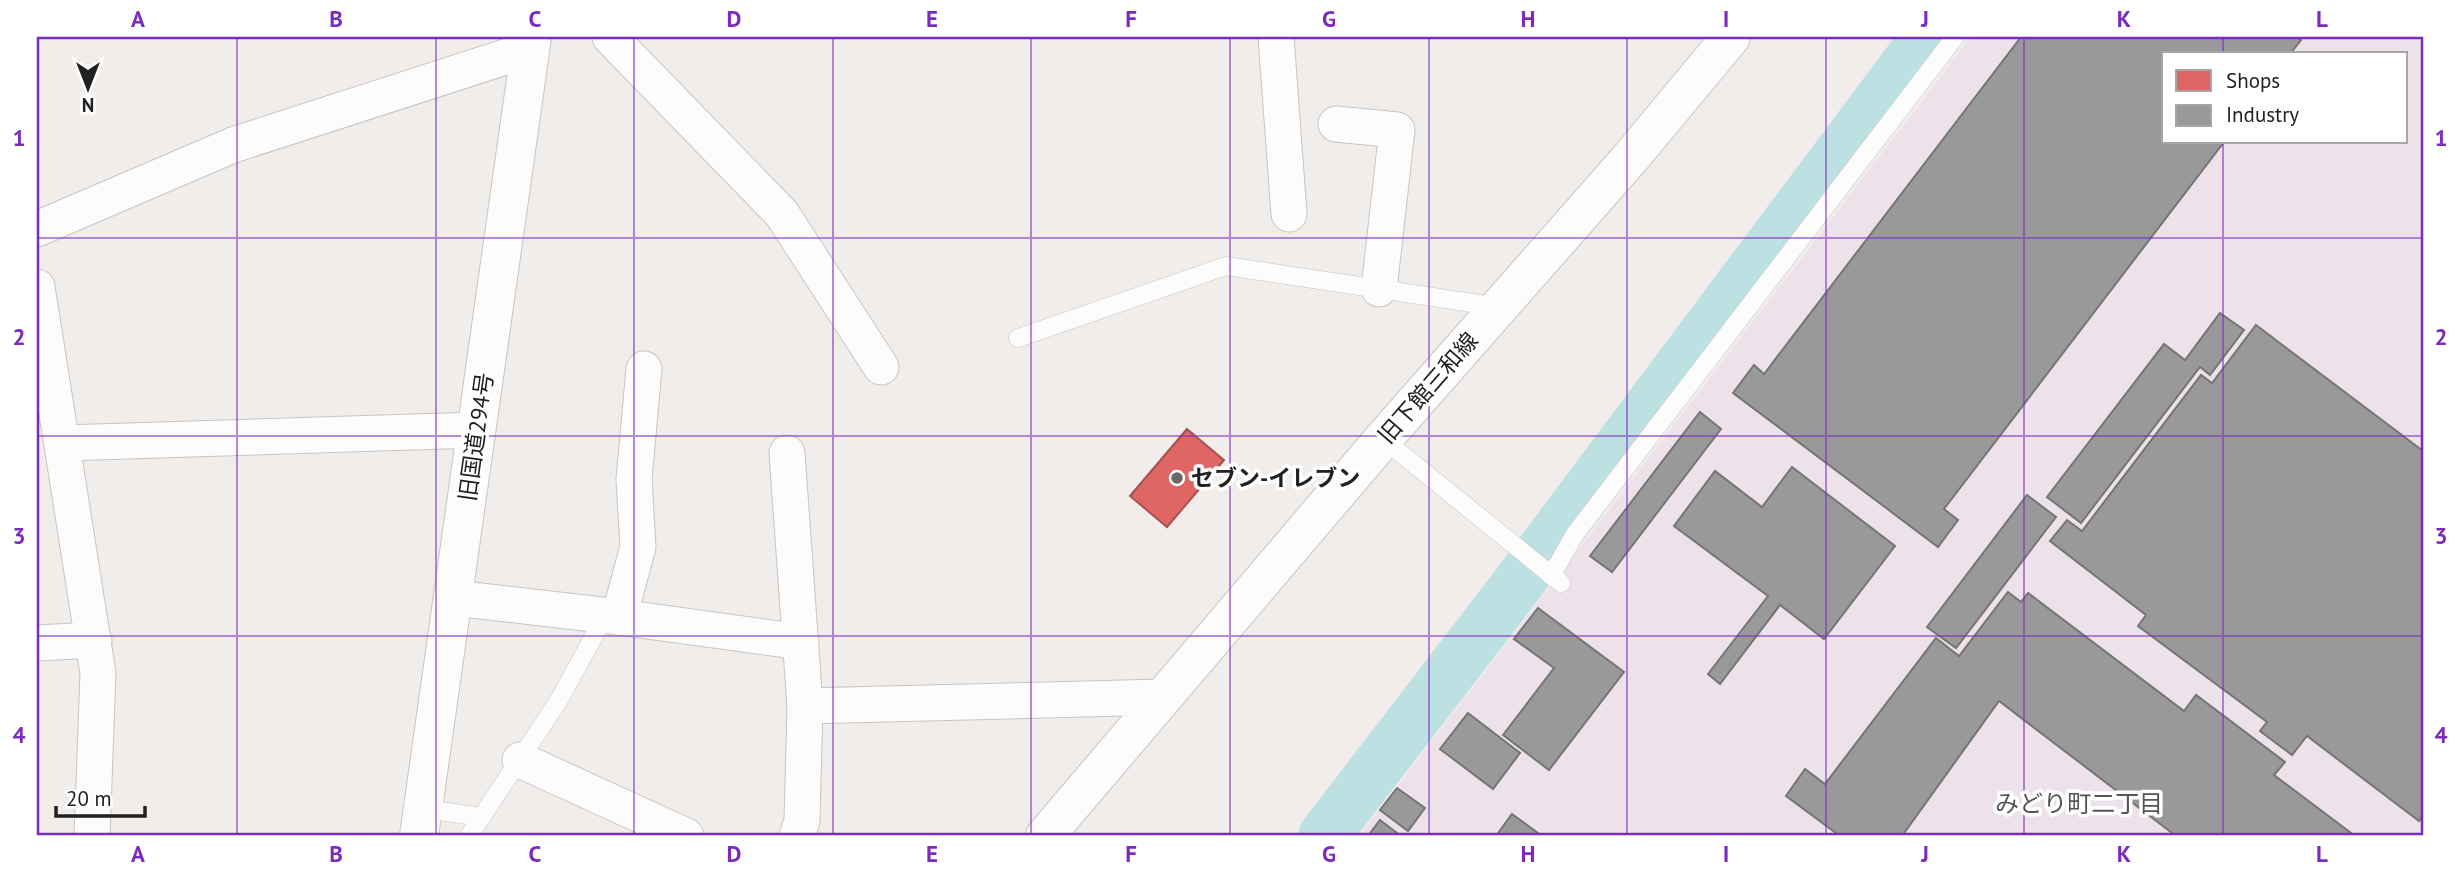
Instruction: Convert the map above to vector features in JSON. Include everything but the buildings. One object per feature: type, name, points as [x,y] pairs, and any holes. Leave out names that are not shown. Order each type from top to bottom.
[{"type":"street","points":[[610,37],[782,214],[881,368]]},
{"type":"street","points":[[1276,37],[1289,214]]},
{"type":"street","name":"旧下館三和線","points":[[1045,836],[1383,439],[1632,156],[1731,37]]},
{"type":"street","points":[[37,229],[233,145],[531,43]]},
{"type":"street","name":"旧国道294号","points":[[429,824],[476,429],[531,43]]},
{"type":"street","points":[[1336,124],[1397,130],[1380,289]]},
{"type":"street","points":[[37,287],[98,673],[92,836]]},
{"type":"street","points":[[612,616],[638,547],[634,479],[644,369]]},
{"type":"street","points":[[63,443],[476,429]]},
{"type":"street","points":[[787,453],[805,706],[802,821],[797,836]]},
{"type":"street","points":[[454,598],[801,642]]},
{"type":"street","points":[[37,643],[94,640]]},
{"type":"street","points":[[805,706],[1163,698]]},
{"type":"street","points":[[520,760],[686,836]]},
{"type":"lane","points":[[1383,439],[1551,575],[1575,534],[1955,37]]},
{"type":"lane","points":[[1018,338],[1226,266],[1499,307]]},
{"type":"lane","points":[[469,836],[612,616]]},
{"type":"lane","points":[[429,824],[482,817]]},
{"type":"shaded area","points":[[1971,37],[2423,37],[2423,836],[1359,836]]},
{"type":"waterway","points":[[1324,836],[1513,590],[1927,37]]},
{"type":"place","name":"セブン-イレブン","points":[[1177,478]]},
{"type":"district","name":"みどり町二丁目","points":[[2079,804]]}]
